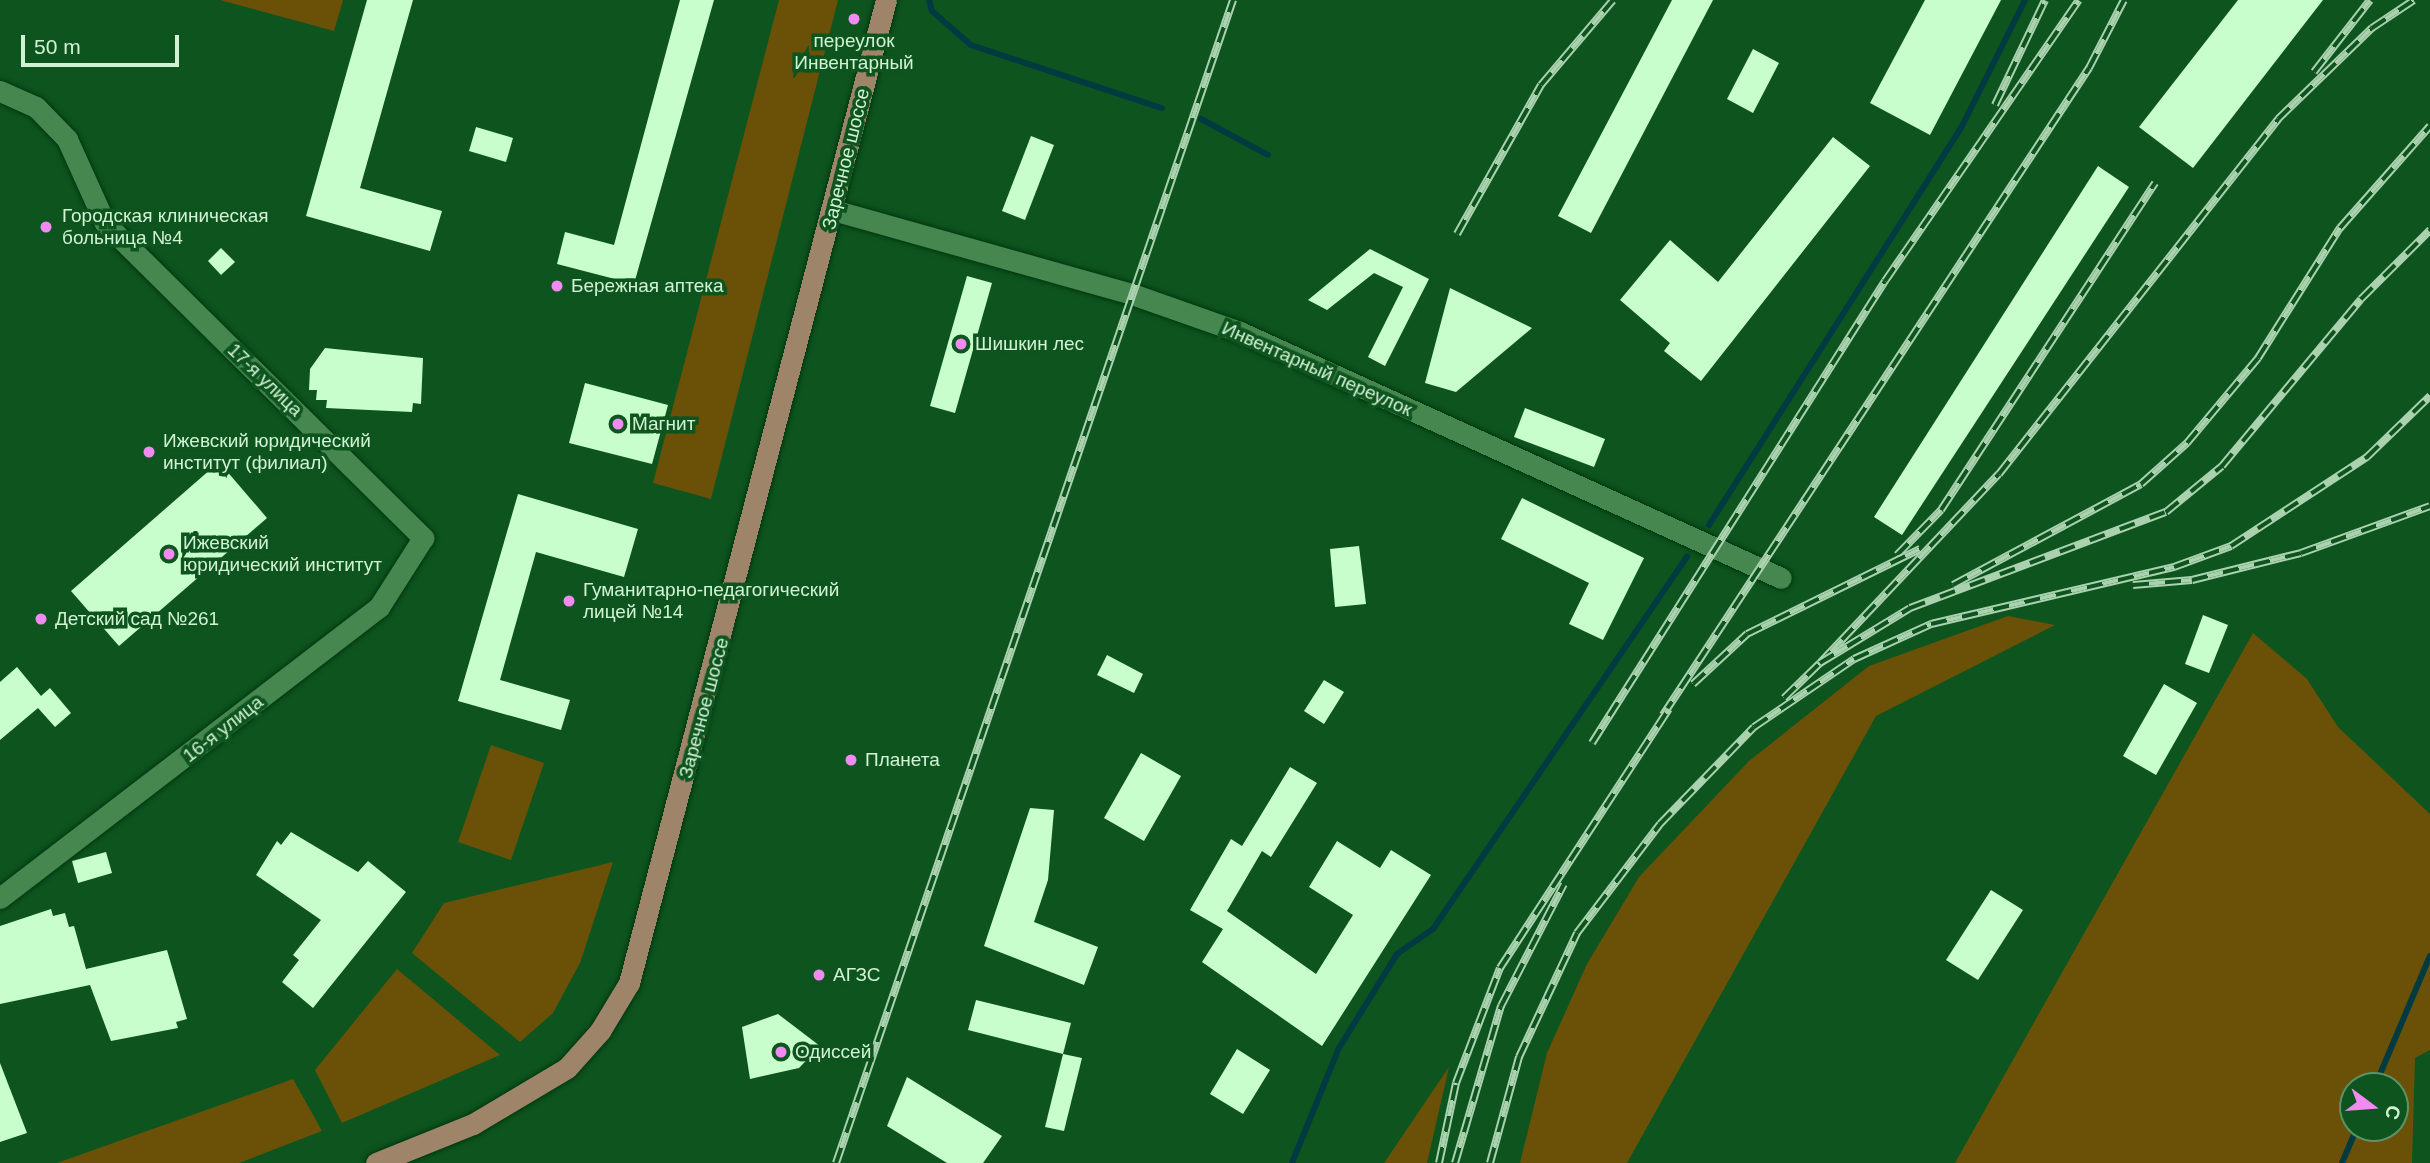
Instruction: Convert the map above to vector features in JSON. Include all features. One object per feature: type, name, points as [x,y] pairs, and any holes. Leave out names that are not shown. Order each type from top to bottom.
[{"type":"main road","name":"Заречное шоссе","points":[[376,1163],[485,1117],[567,1068],[629,983],[886,0]]},
{"type":"street","name":"17-я улица","points":[[0,91],[36,107],[67,139],[105,223],[423,538]]},
{"type":"street","name":"Инвентарный переулок","points":[[833,210],[1132,294],[1240,332],[1781,578]]},
{"type":"street","name":"16-я улица","points":[[0,898],[379,607],[423,538]]},
{"type":"shaded area","points":[[220,0],[343,0],[334,31]]},
{"type":"shaded area","points":[[779,0],[838,0],[711,499],[653,483]]},
{"type":"shaded area","points":[[2008,616],[2055,625],[1876,716],[1627,1163],[1520,1163],[1547,1053],[1587,964],[1639,877],[1749,761],[1869,666]]},
{"type":"shaded area","points":[[2253,633],[2307,679],[2338,727],[2430,814],[2430,1050],[2415,1058],[2412,1163],[1955,1163]]},
{"type":"shaded area","points":[[491,745],[544,763],[511,860],[458,842]]},
{"type":"shaded area","points":[[613,862],[580,963],[553,1013],[520,1042],[412,953],[444,903]]},
{"type":"shaded area","points":[[397,969],[500,1055],[342,1123],[315,1070]]},
{"type":"shaded area","points":[[1449,1067],[1427,1163],[1384,1163]]},
{"type":"shaded area","points":[[293,1079],[322,1131],[239,1163],[57,1163]]},
{"type":"building","points":[[367,0],[413,0],[360,188],[442,211],[430,251],[306,216]]},
{"type":"building","points":[[680,0],[714,0],[634,284],[557,264],[565,232],[614,245]]},
{"type":"building","points":[[1672,0],[1713,0],[1591,233],[1558,216]]},
{"type":"building","points":[[1925,0],[2001,0],[1930,135],[1870,103]]},
{"type":"building","points":[[2238,0],[2323,0],[2193,168],[2139,127]]},
{"type":"building","points":[[1753,49],[1779,63],[1753,113],[1727,99]]},
{"type":"building","points":[[476,127],[513,138],[506,162],[469,151]]},
{"type":"building","points":[[1031,136],[1054,145],[1025,220],[1002,211]]},
{"type":"building","points":[[1833,137],[1870,166],[1701,381],[1664,351],[1670,343],[1620,300],[1670,240],[1718,282]]},
{"type":"building","points":[[2098,166],[2129,187],[1902,535],[1874,517]]},
{"type":"building","points":[[221,248],[235,262],[221,275],[208,261]]},
{"type":"building","points":[[1370,249],[1429,279],[1385,366],[1368,357],[1403,287],[1374,273],[1327,310],[1308,300]]},
{"type":"building","name":"Шишкин лес","points":[[967,276],[992,283],[955,413],[930,406]]},
{"type":"building","points":[[1450,288],[1532,328],[1456,392],[1425,383]]},
{"type":"building","points":[[325,348],[423,358],[421,404],[413,403],[412,412],[326,408],[327,400],[316,400],[317,390],[309,390],[310,369]]},
{"type":"building","name":"Магнит","points":[[585,383],[668,405],[652,464],[569,443]]},
{"type":"building","points":[[1525,408],[1605,439],[1594,467],[1514,437]]},
{"type":"building","name":"Ижевский юридический институт","points":[[219,462],[267,518],[119,646],[71,591]]},
{"type":"building","points":[[518,494],[638,529],[624,577],[536,552],[500,680],[570,700],[561,730],[458,701]]},
{"type":"building","points":[[1522,498],[1644,558],[1603,640],[1569,624],[1589,583],[1501,539]]},
{"type":"building","points":[[1359,546],[1366,604],[1335,607],[1330,549]]},
{"type":"building","points":[[2203,615],[2228,625],[2209,673],[2185,664]]},
{"type":"building","points":[[1107,655],[1143,674],[1134,693],[1097,675]]},
{"type":"building","points":[[17,667],[41,696],[50,688],[71,713],[55,727],[38,708],[0,740],[0,682]]},
{"type":"building","points":[[1324,680],[1344,692],[1324,724],[1304,711]]},
{"type":"building","points":[[2164,684],[2197,703],[2156,775],[2123,756]]},
{"type":"building","points":[[1141,753],[1181,776],[1144,841],[1104,818]]},
{"type":"building","points":[[1290,767],[1317,783],[1271,857],[1262,851],[1227,911],[1316,974],[1353,915],[1309,887],[1337,841],[1380,868],[1391,850],[1431,875],[1322,1046],[1202,962],[1223,929],[1190,910],[1231,839],[1242,846]]},
{"type":"building","points":[[1030,808],[1054,810],[1048,880],[1034,922],[1098,947],[1084,985],[984,946]]},
{"type":"building","points":[[291,832],[358,872],[368,861],[406,892],[313,1008],[282,982],[299,960],[293,955],[321,920],[256,875],[277,841],[281,845]]},
{"type":"building","points":[[106,852],[112,873],[78,883],[72,861]]},
{"type":"building","points":[[1991,890],[2023,910],[1978,980],[1946,960]]},
{"type":"building","points":[[51,909],[53,916],[65,913],[69,927],[74,926],[86,969],[167,950],[187,1019],[176,1022],[178,1028],[111,1041],[90,985],[0,1004],[0,926]]},
{"type":"building","points":[[976,1000],[1071,1023],[1063,1054],[968,1030]]},
{"type":"building","name":"Одиссей","points":[[778,1014],[820,1046],[799,1068],[750,1079],[742,1027]]},
{"type":"building","points":[[1237,1049],[1270,1070],[1243,1114],[1210,1094]]},
{"type":"building","points":[[1063,1054],[1082,1058],[1064,1131],[1045,1127]]},
{"type":"building","points":[[0,1063],[27,1133],[0,1142]]},
{"type":"building","points":[[907,1077],[1002,1136],[983,1163],[947,1163],[887,1126]]},
{"type":"waterway","points":[[929,0],[932,11],[971,45],[1162,108]]},
{"type":"waterway","points":[[1709,525],[1960,130],[2025,0]]},
{"type":"waterway","points":[[1201,119],[1268,155]]},
{"type":"waterway","points":[[1292,1163],[1339,1048],[1397,954],[1433,929],[1687,556]]},
{"type":"waterway","points":[[2381,1072],[2430,956]]},
{"type":"waterway","points":[[2342,1163],[2351,1142]]},
{"type":"railway","points":[[836,1163],[1233,0]]},
{"type":"railway","points":[[1457,234],[1541,85],[1613,0]]},
{"type":"railway","points":[[1995,105],[2045,0]]},
{"type":"railway","points":[[1592,743],[1885,281],[2079,0]]},
{"type":"railway","points":[[1663,715],[2089,68],[2124,0]]},
{"type":"railway","points":[[2314,72],[2370,0]]},
{"type":"railway","points":[[1820,663],[1999,474],[2278,119],[2372,28],[2414,0]]},
{"type":"railway","points":[[1953,585],[2141,484],[2187,443],[2258,358],[2340,228],[2430,126]]},
{"type":"railway","points":[[1897,555],[1941,510],[2155,183]]},
{"type":"railway","points":[[1784,698],[1820,663],[1910,608],[2166,512],[2222,466],[2361,299],[2430,230]]},
{"type":"railway","points":[[1490,1163],[1519,1057],[1577,933],[1660,824],[1754,727],[1854,659],[1931,624],[2174,567],[2231,546],[2367,457],[2430,396]]},
{"type":"railway","points":[[2133,585],[2192,580],[2301,553],[2430,506]]},
{"type":"railway","points":[[1693,684],[1747,634],[1920,549]]},
{"type":"railway","points":[[1439,1163],[1456,1083],[1500,968],[1669,709]]},
{"type":"railway","points":[[1455,1163],[1501,1006],[1564,884]]},
{"type":"place","name":"переулок Инвентарный","points":[[854,19]]},
{"type":"place","name":"Городская клиническая больница №4","points":[[46,227]]},
{"type":"place","name":"Бережная аптека","points":[[557,286]]},
{"type":"place","name":"Шишкин лес","points":[[961,344]]},
{"type":"place","name":"Магнит","points":[[618,424]]},
{"type":"place","name":"Ижевский юридический институт (филиал)","points":[[149,452]]},
{"type":"place","name":"Ижевский юридический институт","points":[[169,554]]},
{"type":"place","name":"Гуманитарно-педагогический лицей №14","points":[[569,601]]},
{"type":"place","name":"Детский сад №261","points":[[41,619]]},
{"type":"place","name":"Планета","points":[[851,760]]},
{"type":"place","name":"АГЗС","points":[[819,975]]},
{"type":"place","name":"Одиссей","points":[[781,1052]]}]
